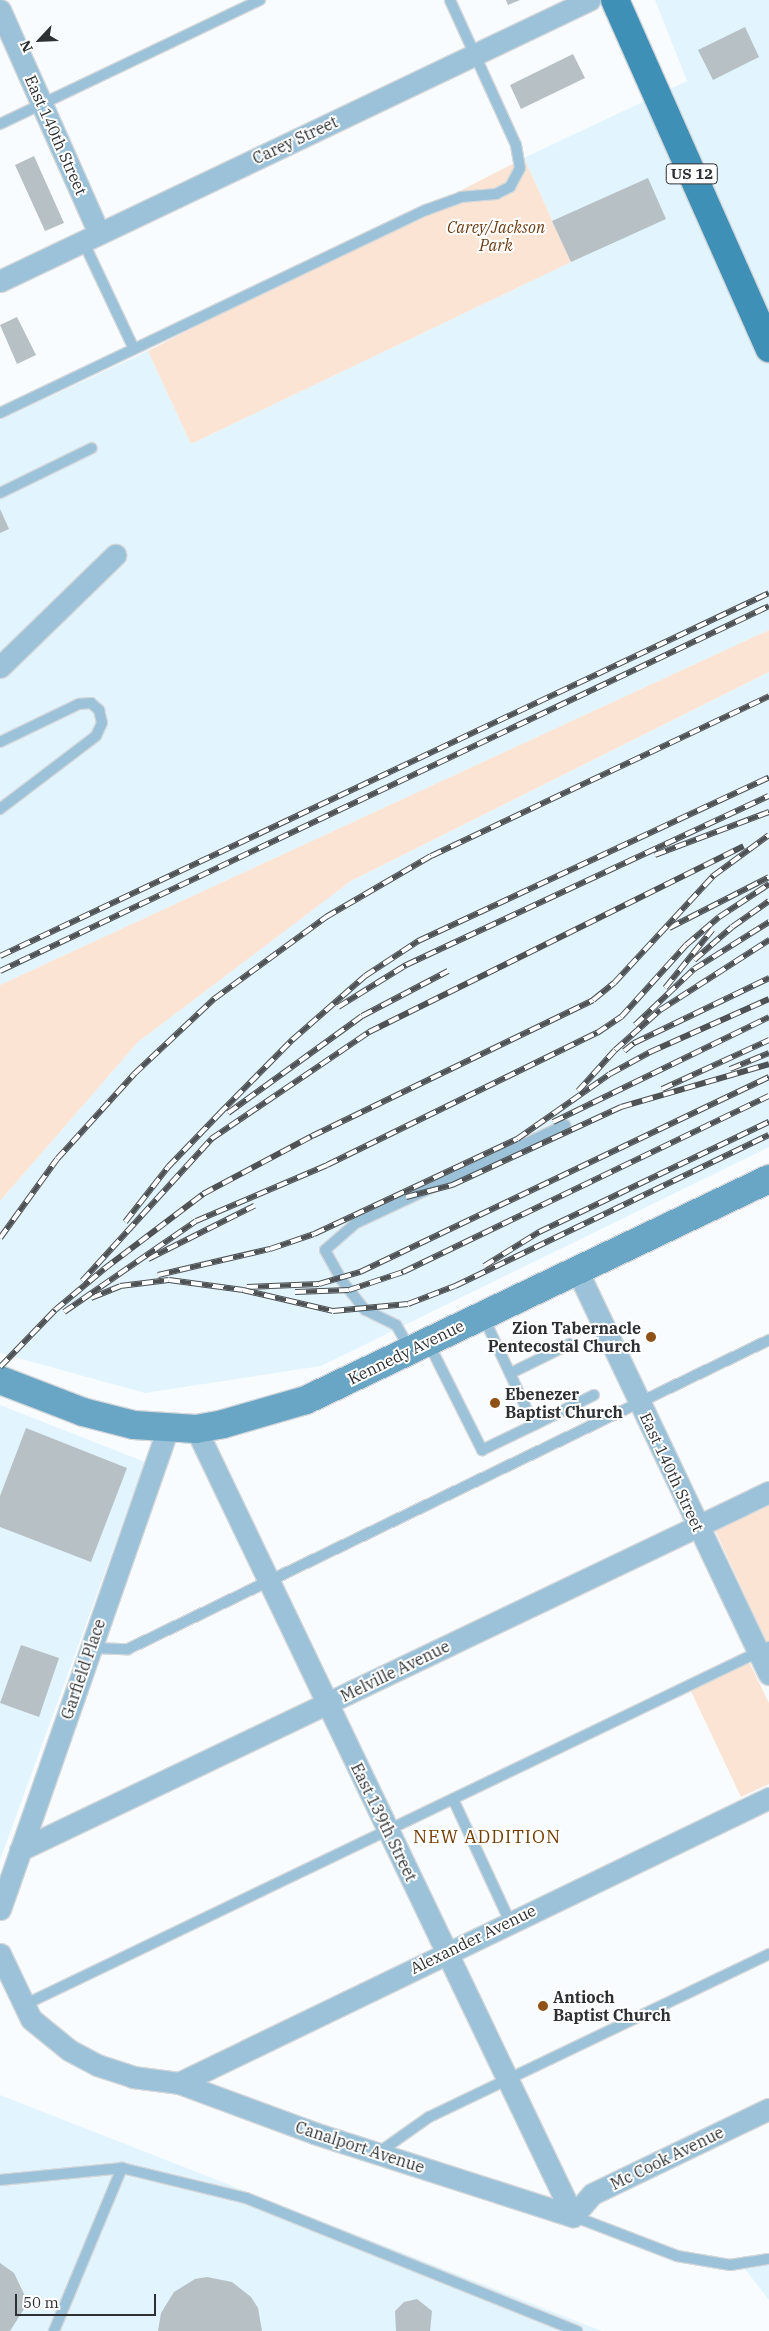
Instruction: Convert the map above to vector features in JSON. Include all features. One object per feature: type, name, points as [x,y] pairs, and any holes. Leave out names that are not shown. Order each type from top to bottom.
[{"type":"main road","name":"US 12","points":[[615,0],[769,348]]},
{"type":"main road","name":"Kennedy Avenue","points":[[0,1380],[83,1412],[134,1425],[196,1429],[306,1400],[769,1179]]},
{"type":"street","name":"Carey Street","points":[[0,281],[584,1]]},
{"type":"street","name":"East 140th Street","points":[[0,10],[42,104],[91,237]]},
{"type":"street","points":[[0,667],[115,555]]},
{"type":"street","name":"East 140th Street","points":[[577,1270],[698,1525],[764,1650],[769,1674]]},
{"type":"street","name":"Garfield Place","points":[[0,1909],[168,1428]]},
{"type":"street","name":"East 139th Street","points":[[196,1429],[573,2216]]},
{"type":"street","name":"Melville Avenue","points":[[20,1850],[769,1492]]},
{"type":"street","name":"Alexander Avenue","points":[[179,2083],[769,1798]]},
{"type":"street","name":"Canalport Avenue","points":[[0,1954],[31,2019],[69,2050],[97,2065],[133,2077],[179,2083],[377,2153],[573,2216]]},
{"type":"street","name":"Mc Cook Avenue","points":[[573,2216],[592,2194],[769,2109]]},
{"type":"lane","points":[[0,124],[260,0]]},
{"type":"lane","points":[[0,413],[426,210],[461,197],[496,194],[510,187],[520,168],[519,156],[450,0]]},
{"type":"lane","points":[[91,237],[134,349]]},
{"type":"lane","points":[[0,493],[92,448]]},
{"type":"lane","points":[[0,742],[79,704],[90,703],[99,710],[102,723],[96,736],[0,810]]},
{"type":"lane","points":[[565,1125],[356,1224],[325,1250],[341,1279],[365,1310],[396,1325],[419,1346],[482,1450],[594,1395]]},
{"type":"lane","points":[[483,1316],[534,1425]]},
{"type":"lane","points":[[91,1648],[128,1649],[268,1579],[769,1340]]},
{"type":"lane","points":[[511,1373],[570,1344]]},
{"type":"lane","points":[[24,2005],[764,1650]]},
{"type":"lane","points":[[453,1799],[510,1922]]},
{"type":"lane","points":[[377,2153],[429,2117],[769,1954]]},
{"type":"lane","points":[[0,2180],[122,2168],[246,2198],[577,2331]]},
{"type":"lane","points":[[54,2331],[122,2168]]},
{"type":"lane","name":"Canalport Avenue","points":[[573,2216],[677,2256],[730,2265],[769,2259]]},
{"type":"shaded area","points":[[655,0],[769,0],[769,630],[0,985],[0,420],[148,351],[191,444],[571,262],[524,158],[687,81]]},
{"type":"shaded area","points":[[769,672],[769,1147],[321,1366],[145,1393],[0,1353],[0,1201],[138,1042],[351,881]]},
{"type":"shaded area","points":[[0,1405],[145,1462],[0,1860]]},
{"type":"shaded area","points":[[0,2095],[602,2331],[0,2331]]},
{"type":"shaded area","points":[[769,2259],[769,2300],[741,2264]]},
{"type":"green space","name":"Carey/Jackson Park","points":[[524,158],[571,262],[191,444],[148,351]]},
{"type":"green space","points":[[769,630],[769,672],[351,881],[138,1042],[0,1201],[0,985]]},
{"type":"green space","points":[[769,1502],[769,1642],[767,1643],[714,1528]]},
{"type":"green space","points":[[747,1658],[769,1703],[769,1784],[741,1797],[688,1685]]},
{"type":"building","points":[[506,0],[520,0],[508,5]]},
{"type":"building","points":[[745,27],[759,57],[713,80],[698,50]]},
{"type":"building","points":[[573,54],[585,78],[521,109],[510,85]]},
{"type":"building","points":[[34,156],[64,223],[45,231],[15,165]]},
{"type":"building","points":[[648,178],[666,219],[571,262],[552,221]]},
{"type":"building","points":[[17,317],[36,355],[17,364],[0,325]]},
{"type":"building","points":[[0,509],[9,529],[0,533]]},
{"type":"building","points":[[26,1428],[127,1468],[91,1562],[0,1527],[0,1496]]},
{"type":"building","points":[[21,1645],[59,1658],[39,1717],[0,1703]]},
{"type":"building","points":[[0,2263],[14,2273],[25,2296],[24,2309],[10,2331],[0,2331]]},
{"type":"building","points":[[207,2277],[232,2282],[251,2297],[258,2308],[262,2331],[158,2331],[161,2313],[174,2292],[195,2279]]},
{"type":"building","points":[[417,2299],[432,2311],[430,2331],[396,2331],[395,2311],[404,2302]]},
{"type":"railway","points":[[0,956],[769,593]]},
{"type":"railway","points":[[0,971],[769,606]]},
{"type":"railway","points":[[0,1238],[57,1159],[134,1074],[214,999],[326,917],[431,856],[769,696]]},
{"type":"railway","points":[[125,1222],[168,1167],[219,1114],[292,1040],[365,976],[418,941],[769,777]]},
{"type":"railway","points":[[338,1007],[406,965],[769,796]]},
{"type":"railway","points":[[655,855],[769,812]]},
{"type":"railway","points":[[0,1367],[55,1310],[104,1269],[203,1194],[312,1136],[593,1000],[614,983],[713,876],[769,835]]},
{"type":"railway","points":[[82,1281],[211,1139],[369,1032],[743,846]]},
{"type":"railway","points":[[669,928],[769,877]]},
{"type":"railway","points":[[64,1312],[196,1221],[327,1165],[597,1033],[621,1017],[686,945],[719,917],[769,884]]},
{"type":"railway","points":[[694,960],[732,927],[769,901]]},
{"type":"railway","points":[[635,1025],[694,969],[769,922]]},
{"type":"railway","points":[[665,988],[712,930]]},
{"type":"railway","points":[[578,1091],[615,1050],[660,1010],[769,940]]},
{"type":"railway","points":[[228,1113],[362,1016],[448,971]]},
{"type":"railway","points":[[624,1051],[634,1043],[769,978]]},
{"type":"railway","points":[[158,1275],[270,1249],[314,1234],[517,1139],[610,1074],[650,1052],[769,999]]},
{"type":"railway","points":[[553,1122],[769,1017]]},
{"type":"railway","points":[[662,1089],[769,1040]]},
{"type":"railway","points":[[730,1069],[769,1053]]},
{"type":"railway","points":[[406,1197],[452,1185],[621,1107],[769,1064]]},
{"type":"railway","points":[[247,1287],[319,1284],[360,1272],[769,1077]]},
{"type":"railway","points":[[295,1292],[349,1290],[403,1272],[769,1096]]},
{"type":"railway","points":[[484,1266],[539,1232],[769,1122]]},
{"type":"railway","points":[[91,1298],[120,1286],[169,1280],[243,1290],[333,1311],[408,1304],[455,1286],[769,1135]]},
{"type":"railway","points":[[148,1259],[254,1206]]},
{"type":"place","name":"Zion Tabernacle Pentecostal Church","points":[[651,1337]]},
{"type":"place","name":"Ebenezer Baptist Church","points":[[495,1403]]},
{"type":"place","name":"Antioch Baptist Church","points":[[543,2006]]},
{"type":"district","name":"NEW ADDITION","points":[[487,1837]]}]
